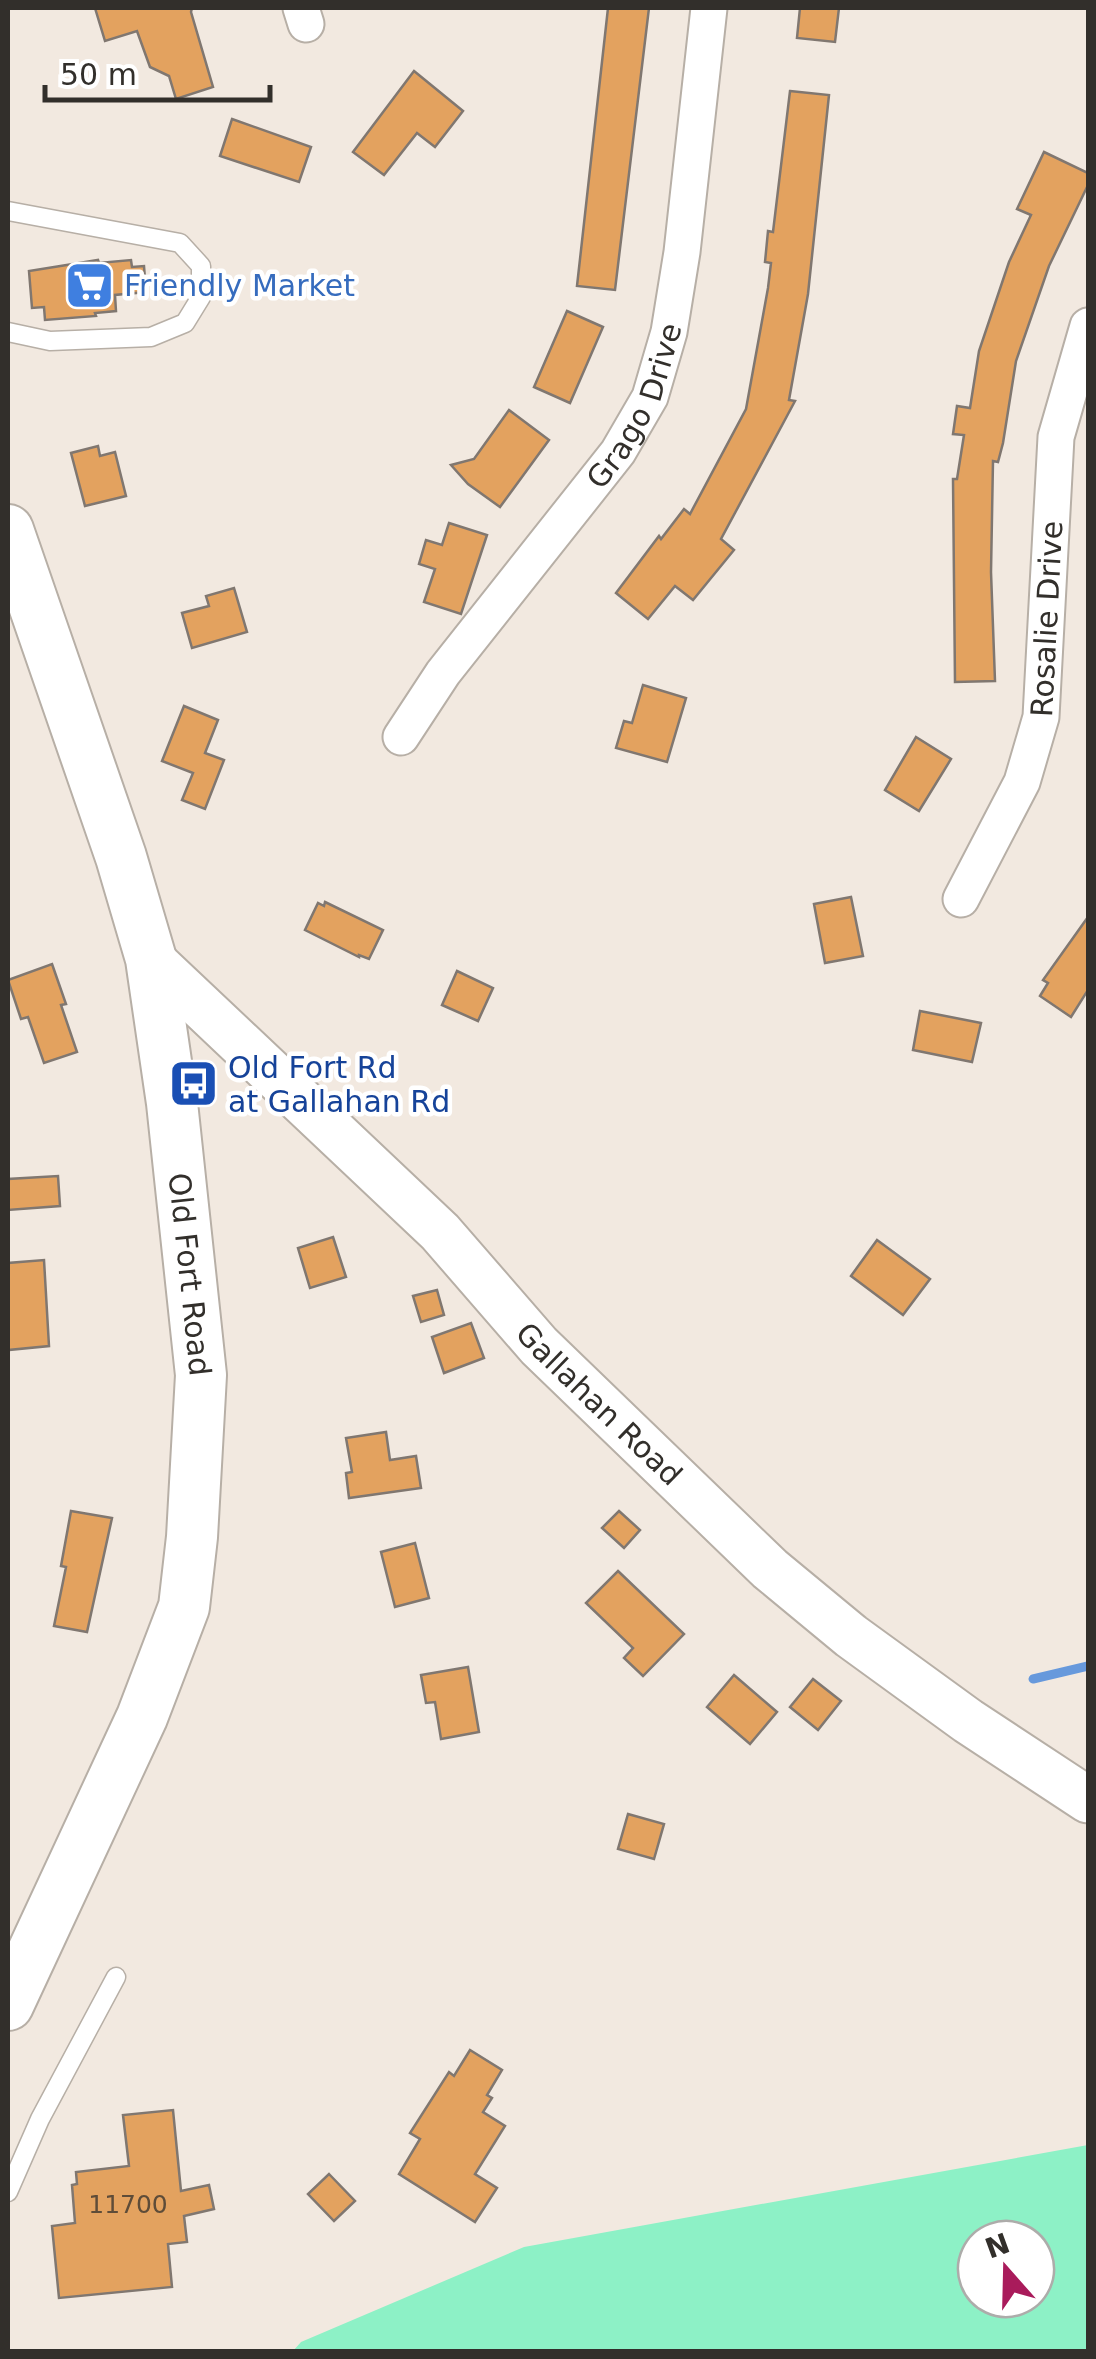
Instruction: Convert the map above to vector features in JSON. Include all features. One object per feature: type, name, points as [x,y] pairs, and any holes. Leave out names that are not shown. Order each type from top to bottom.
[{"type":"main road","name":"Old Fort Road","points":[[8,530],[151,959],[172,1103],[201,1375],[184,1606],[142,1717],[8,2005]]},
{"type":"street","name":"Grago Drive","points":[[401,737],[443,673],[618,452],[650,397],[670,332],[709,8]]},
{"type":"street","name":"Rosalie Drive","points":[[961,899],[1022,782],[1041,717],[1056,438],[1088,326]]},
{"type":"street","name":"Gallahan Road","points":[[151,959],[440,1232],[539,1346],[770,1569],[852,1636],[968,1721],[1088,1800]]},
{"type":"lane","points":[[8,211],[180,243],[201,266],[201,297],[185,323],[152,337],[50,342],[9,332],[8,312]]},
{"type":"lane","points":[[8,2192],[48,2104],[116,1977]]},
{"type":"green space","points":[[1088,2145],[1088,2351],[293,2351],[301,2342],[524,2247]]},
{"type":"building","points":[[95,8],[192,8],[213,87],[176,99],[169,76],[150,67],[137,31],[105,41]]},
{"type":"building","points":[[608,8],[649,8],[615,290],[577,286]]},
{"type":"building","points":[[800,8],[839,8],[835,42],[797,38]]},
{"type":"building","points":[[414,71],[463,111],[435,147],[417,133],[384,175],[353,152]]},
{"type":"building","points":[[790,91],[829,95],[808,294],[789,400],[795,401],[721,539],[734,550],[693,600],[675,586],[648,619],[616,593],[684,509],[690,514],[746,409],[768,288],[768,231],[773,232]]},
{"type":"building","points":[[232,119],[311,147],[299,182],[220,156]]},
{"type":"building","points":[[1044,152],[1088,173],[1088,185],[1049,266],[1016,361],[1003,443],[998,462],[993,461],[991,572],[995,681],[955,682],[953,479],[957,479],[964,435],[953,434],[957,406],[970,408],[979,351],[1009,262],[1031,215],[1017,209]]},
{"type":"building","name":"Friendly Market","points":[[98,260],[131,260],[132,267],[144,266],[146,292],[115,295],[116,311],[95,313],[96,316],[45,320],[44,307],[32,308],[29,271]]},
{"type":"building","points":[[567,311],[603,327],[570,403],[534,387]]},
{"type":"building","points":[[509,410],[549,440],[500,507],[468,484],[451,465],[474,459]]},
{"type":"building","points":[[98,446],[100,456],[115,452],[126,496],[85,506],[71,453]]},
{"type":"building","points":[[449,523],[487,535],[461,614],[424,602],[435,569],[419,564],[426,540],[442,545]]},
{"type":"building","points":[[234,588],[247,632],[192,648],[182,613],[209,606],[206,596]]},
{"type":"building","points":[[643,685],[686,698],[667,762],[616,748],[624,721],[632,723]]},
{"type":"building","points":[[184,706],[218,720],[205,753],[224,760],[205,809],[182,800],[193,773],[162,761]]},
{"type":"building","points":[[916,737],[951,759],[919,811],[885,790]]},
{"type":"building","points":[[851,897],[863,956],[825,963],[814,904]]},
{"type":"building","points":[[325,902],[383,930],[369,959],[305,930],[318,903],[324,906]]},
{"type":"building","points":[[1088,917],[1088,990],[1071,1017],[1040,996],[1048,983],[1043,980]]},
{"type":"building","points":[[52,964],[77,1052],[44,1063],[28,1017],[21,1019],[8,980]]},
{"type":"building","points":[[457,971],[493,988],[478,1021],[442,1005]]},
{"type":"building","points":[[920,1011],[981,1023],[972,1062],[913,1050]]},
{"type":"building","points":[[58,1176],[60,1206],[8,1210],[8,1179]]},
{"type":"building","points":[[333,1237],[346,1277],[310,1288],[298,1248]]},
{"type":"building","points":[[877,1240],[930,1279],[903,1315],[851,1276]]},
{"type":"building","points":[[44,1260],[49,1346],[8,1350],[8,1263]]},
{"type":"building","points":[[437,1290],[444,1315],[421,1322],[413,1296]]},
{"type":"building","points":[[471,1323],[484,1358],[444,1373],[432,1337]]},
{"type":"building","points":[[386,1432],[390,1460],[416,1456],[421,1488],[349,1498],[346,1473],[352,1472],[346,1438]]},
{"type":"building","points":[[71,1511],[112,1518],[87,1632],[54,1626],[66,1567],[61,1566]]},
{"type":"building","points":[[619,1511],[640,1530],[624,1548],[602,1528]]},
{"type":"building","points":[[415,1543],[429,1598],[395,1607],[381,1552]]},
{"type":"building","points":[[618,1571],[684,1634],[643,1676],[624,1658],[633,1648],[586,1603]]},
{"type":"building","points":[[468,1667],[479,1732],[441,1739],[435,1702],[426,1703],[421,1675]]},
{"type":"building","points":[[734,1675],[777,1712],[750,1744],[707,1707]]},
{"type":"building","points":[[813,1679],[841,1701],[818,1730],[790,1707]]},
{"type":"building","points":[[628,1814],[664,1824],[654,1859],[618,1849]]},
{"type":"building","points":[[470,2050],[502,2070],[487,2095],[492,2098],[483,2112],[505,2126],[475,2174],[497,2188],[475,2222],[399,2174],[420,2139],[410,2133],[449,2072],[454,2076]]},
{"type":"building","points":[[173,2110],[181,2191],[209,2185],[214,2209],[184,2216],[187,2242],[168,2244],[172,2287],[59,2298],[52,2226],[75,2223],[72,2185],[77,2184],[76,2172],[129,2166],[123,2115]]},
{"type":"building","points":[[329,2174],[355,2201],[334,2221],[308,2194]]},
{"type":"waterway","points":[[1033,1679],[1088,1666]]},
{"type":"place","name":"Friendly Market","points":[[89,285]]},
{"type":"place","name":"Old Fort Rd at Gallahan Rd","points":[[193,1084]]}]
